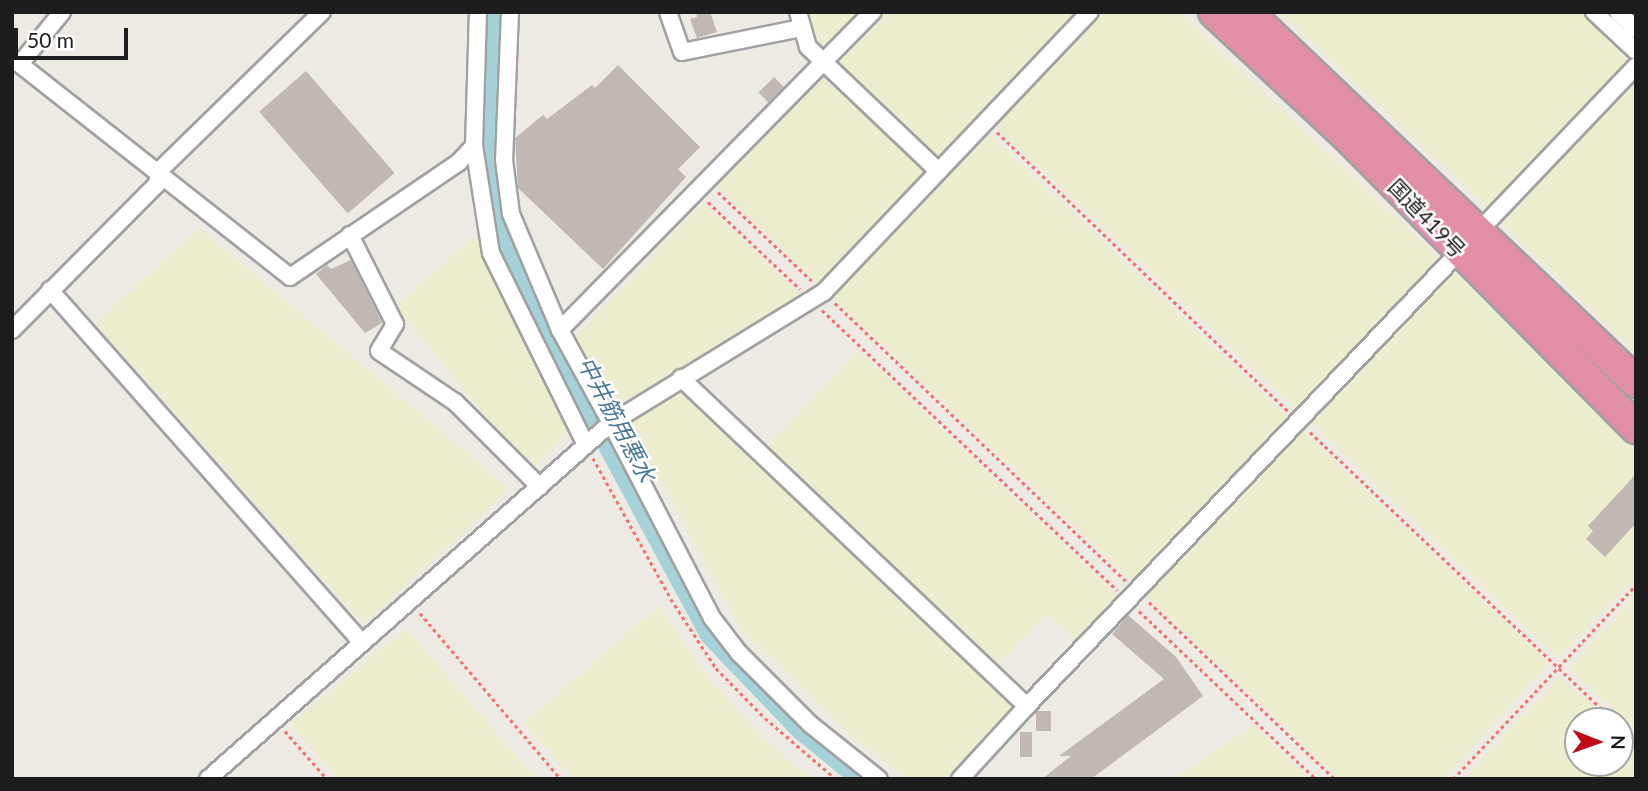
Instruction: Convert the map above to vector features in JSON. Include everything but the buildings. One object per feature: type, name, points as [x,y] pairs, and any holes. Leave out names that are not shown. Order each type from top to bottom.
[{"type":"highway","name":"国道419号","points":[[1214,12],[1345,134],[1636,382]]},
{"type":"highway","name":"国道419号","points":[[1247,12],[1469,242],[1636,428]]},
{"type":"street","points":[[62,12],[16,61],[160,170],[290,277],[458,163],[474,146]]},
{"type":"street","points":[[12,330],[157,184],[160,170],[322,12]]},
{"type":"street","points":[[478,12],[474,146],[491,253],[585,443]]},
{"type":"street","points":[[510,12],[504,160],[511,214],[560,330],[712,618],[739,653],[810,724],[879,779]]},
{"type":"street","points":[[668,12],[682,52],[800,20],[808,47],[938,171]]},
{"type":"street","points":[[560,330],[825,64],[873,12]]},
{"type":"street","points":[[208,779],[361,641],[411,603],[585,443],[681,378],[819,297],[1090,12]]},
{"type":"street","points":[[1594,12],[1636,51]]},
{"type":"street","points":[[1618,12],[1636,30]]},
{"type":"street","points":[[960,779],[1636,66]]},
{"type":"street","points":[[475,95],[506,96]]},
{"type":"street","points":[[350,235],[395,324],[379,351],[454,402],[540,487]]},
{"type":"street","points":[[50,290],[361,641]]},
{"type":"street","points":[[681,378],[1027,706]]},
{"type":"path","points":[[703,187],[1132,595],[1335,779]]},
{"type":"path","points":[[703,187],[1132,595],[1316,779]]},
{"type":"path","points":[[1453,779],[1636,585]]},
{"type":"path","points":[[411,603],[561,779]]},
{"type":"path","points":[[275,719],[327,779]]},
{"type":"green space","points":[[806,12],[869,12],[827,57],[811,42]]},
{"type":"green space","points":[[878,12],[1076,12],[939,158],[933,158],[832,62]]},
{"type":"green space","points":[[1103,12],[1179,12],[1443,262],[1302,410],[1297,410],[999,129],[999,121]]},
{"type":"green space","points":[[1279,12],[1586,12],[1635,58],[1491,211]]},
{"type":"green space","points":[[823,70],[925,166],[925,172],[819,284],[714,184]]},
{"type":"green space","points":[[1636,76],[1636,353],[1498,220]]},
{"type":"green space","points":[[984,136],[991,136],[1287,417],[1287,423],[1135,583],[831,296]]},
{"type":"green space","points":[[703,203],[801,296],[608,410],[570,343]]},
{"type":"green space","points":[[199,228],[510,489],[363,624],[95,323]]},
{"type":"green space","points":[[482,230],[486,259],[568,431],[531,471],[395,306]]},
{"type":"green space","points":[[1452,270],[1636,446],[1636,577],[1561,655],[1555,655],[1311,423]]},
{"type":"green space","points":[[858,350],[1121,599],[1079,643],[1046,614],[996,668],[764,450]]},
{"type":"green space","points":[[685,388],[1016,703],[1016,710],[952,779],[908,779],[851,735],[740,629],[630,423]]},
{"type":"green space","points":[[1303,432],[1549,663],[1444,779],[1340,779],[1144,593],[1297,433]]},
{"type":"green space","points":[[1636,594],[1636,731],[1634,707],[1610,707],[1569,669]]},
{"type":"green space","points":[[658,606],[708,677],[763,738],[810,779],[573,779],[524,723]]},
{"type":"green space","points":[[406,628],[536,779],[338,779],[291,724]]},
{"type":"green space","points":[[1559,677],[1593,707],[1564,707],[1564,777],[1634,777],[1634,746],[1636,748],[1636,779],[1463,779]]},
{"type":"green space","points":[[1253,725],[1310,779],[1173,779]]},
{"type":"waterway","name":"中井筋用悪水","points":[[495,12],[490,173],[495,216],[530,305],[708,636],[799,731],[858,779]]}]
